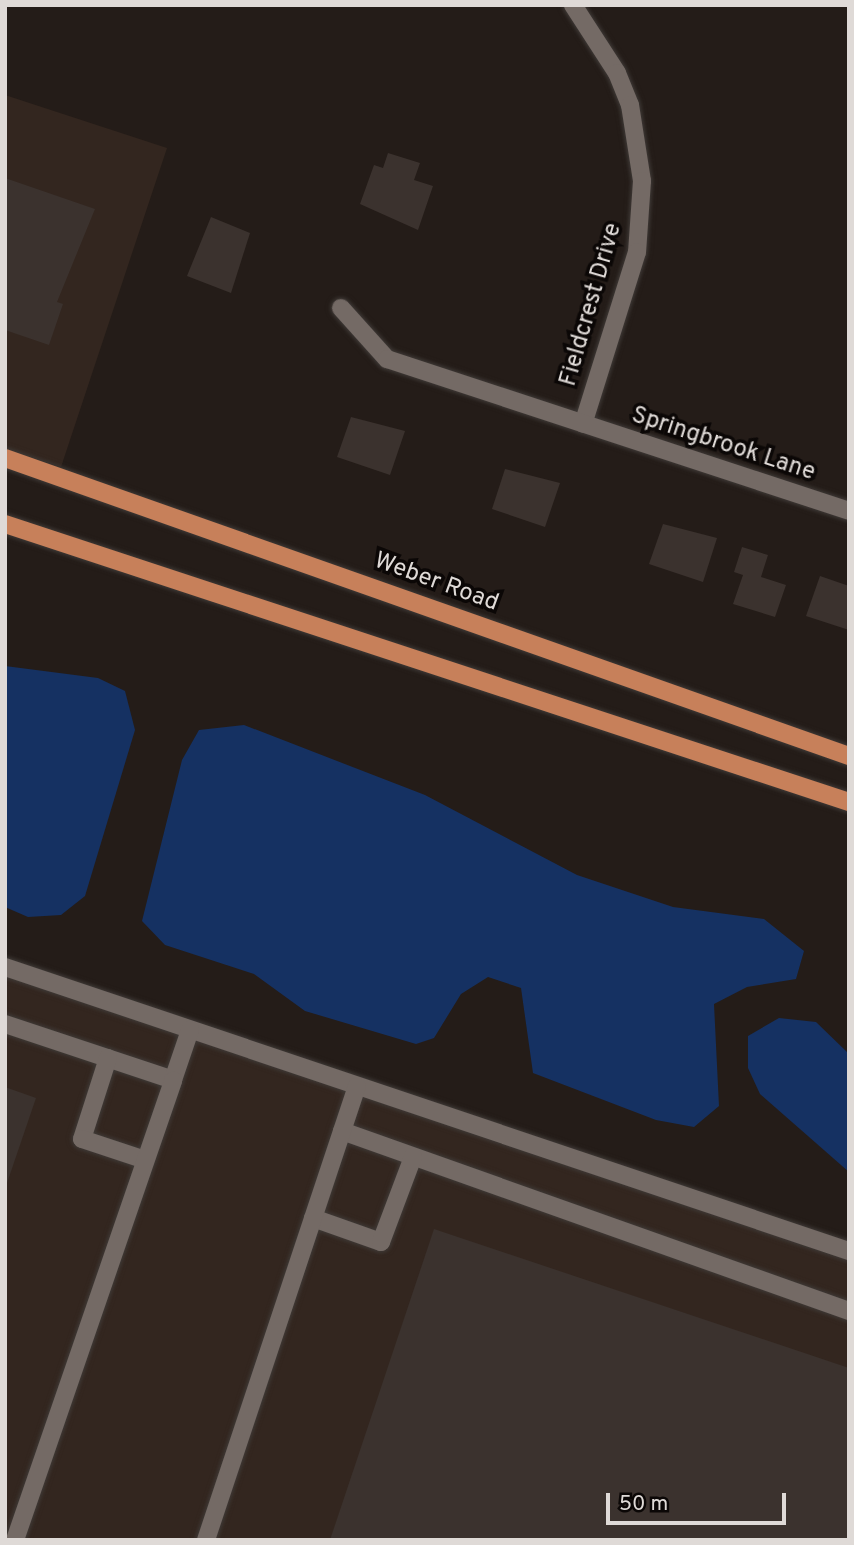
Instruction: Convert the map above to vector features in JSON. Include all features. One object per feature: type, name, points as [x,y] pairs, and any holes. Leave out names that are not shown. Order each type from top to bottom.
[{"type":"main road","name":"Weber Road","points":[[5,458],[849,756]]},
{"type":"main road","points":[[5,524],[849,802]]},
{"type":"street","name":"Fieldcrest Drive","points":[[573,5],[617,73],[630,105],[642,181],[637,252],[583,424]]},
{"type":"street","name":"Springbrook Lane","points":[[341,308],[387,359],[849,511]]},
{"type":"street","points":[[5,967],[849,1251]]},
{"type":"street","points":[[5,1024],[173,1080]]},
{"type":"street","points":[[15,1540],[190,1030]]},
{"type":"street","points":[[108,1058],[82,1139],[145,1160]]},
{"type":"street","points":[[206,1540],[357,1086]]},
{"type":"street","points":[[342,1131],[849,1311]]},
{"type":"street","points":[[313,1218],[381,1242],[413,1157]]},
{"type":"shaded area","points":[[5,95],[167,148],[61,467],[5,449]]},
{"type":"shaded area","points":[[5,961],[849,1249],[849,1540],[5,1540]]},
{"type":"water","points":[[5,666],[98,678],[125,691],[135,730],[85,896],[61,915],[28,917],[5,907]]},
{"type":"water","points":[[244,725],[425,795],[577,875],[673,907],[764,919],[804,951],[796,979],[747,987],[714,1004],[719,1106],[694,1127],[656,1120],[533,1073],[521,988],[488,977],[461,994],[434,1038],[416,1044],[305,1011],[254,974],[165,945],[142,921],[182,760],[199,730]]},
{"type":"water","points":[[779,1018],[816,1022],[849,1054],[849,1172],[760,1094],[748,1068],[748,1036]]},
{"type":"building","points":[[388,153],[420,163],[414,180],[433,186],[418,230],[360,204],[374,165],[383,168]]},
{"type":"building","points":[[5,178],[95,209],[57,302],[63,304],[49,345],[5,330]]},
{"type":"building","points":[[211,217],[250,233],[231,293],[187,276]]},
{"type":"building","points":[[351,417],[405,431],[390,475],[337,457]]},
{"type":"building","points":[[505,469],[560,483],[545,527],[492,509]]},
{"type":"building","points":[[663,524],[717,538],[703,582],[649,564]]},
{"type":"building","points":[[742,547],[768,555],[761,577],[786,585],[775,617],[733,604],[743,575],[734,572]]},
{"type":"building","points":[[820,576],[849,586],[849,630],[806,616]]},
{"type":"building","points":[[5,1087],[36,1098],[6,1186],[5,1186]]},
{"type":"building","points":[[434,1229],[849,1368],[849,1540],[330,1540]]}]
